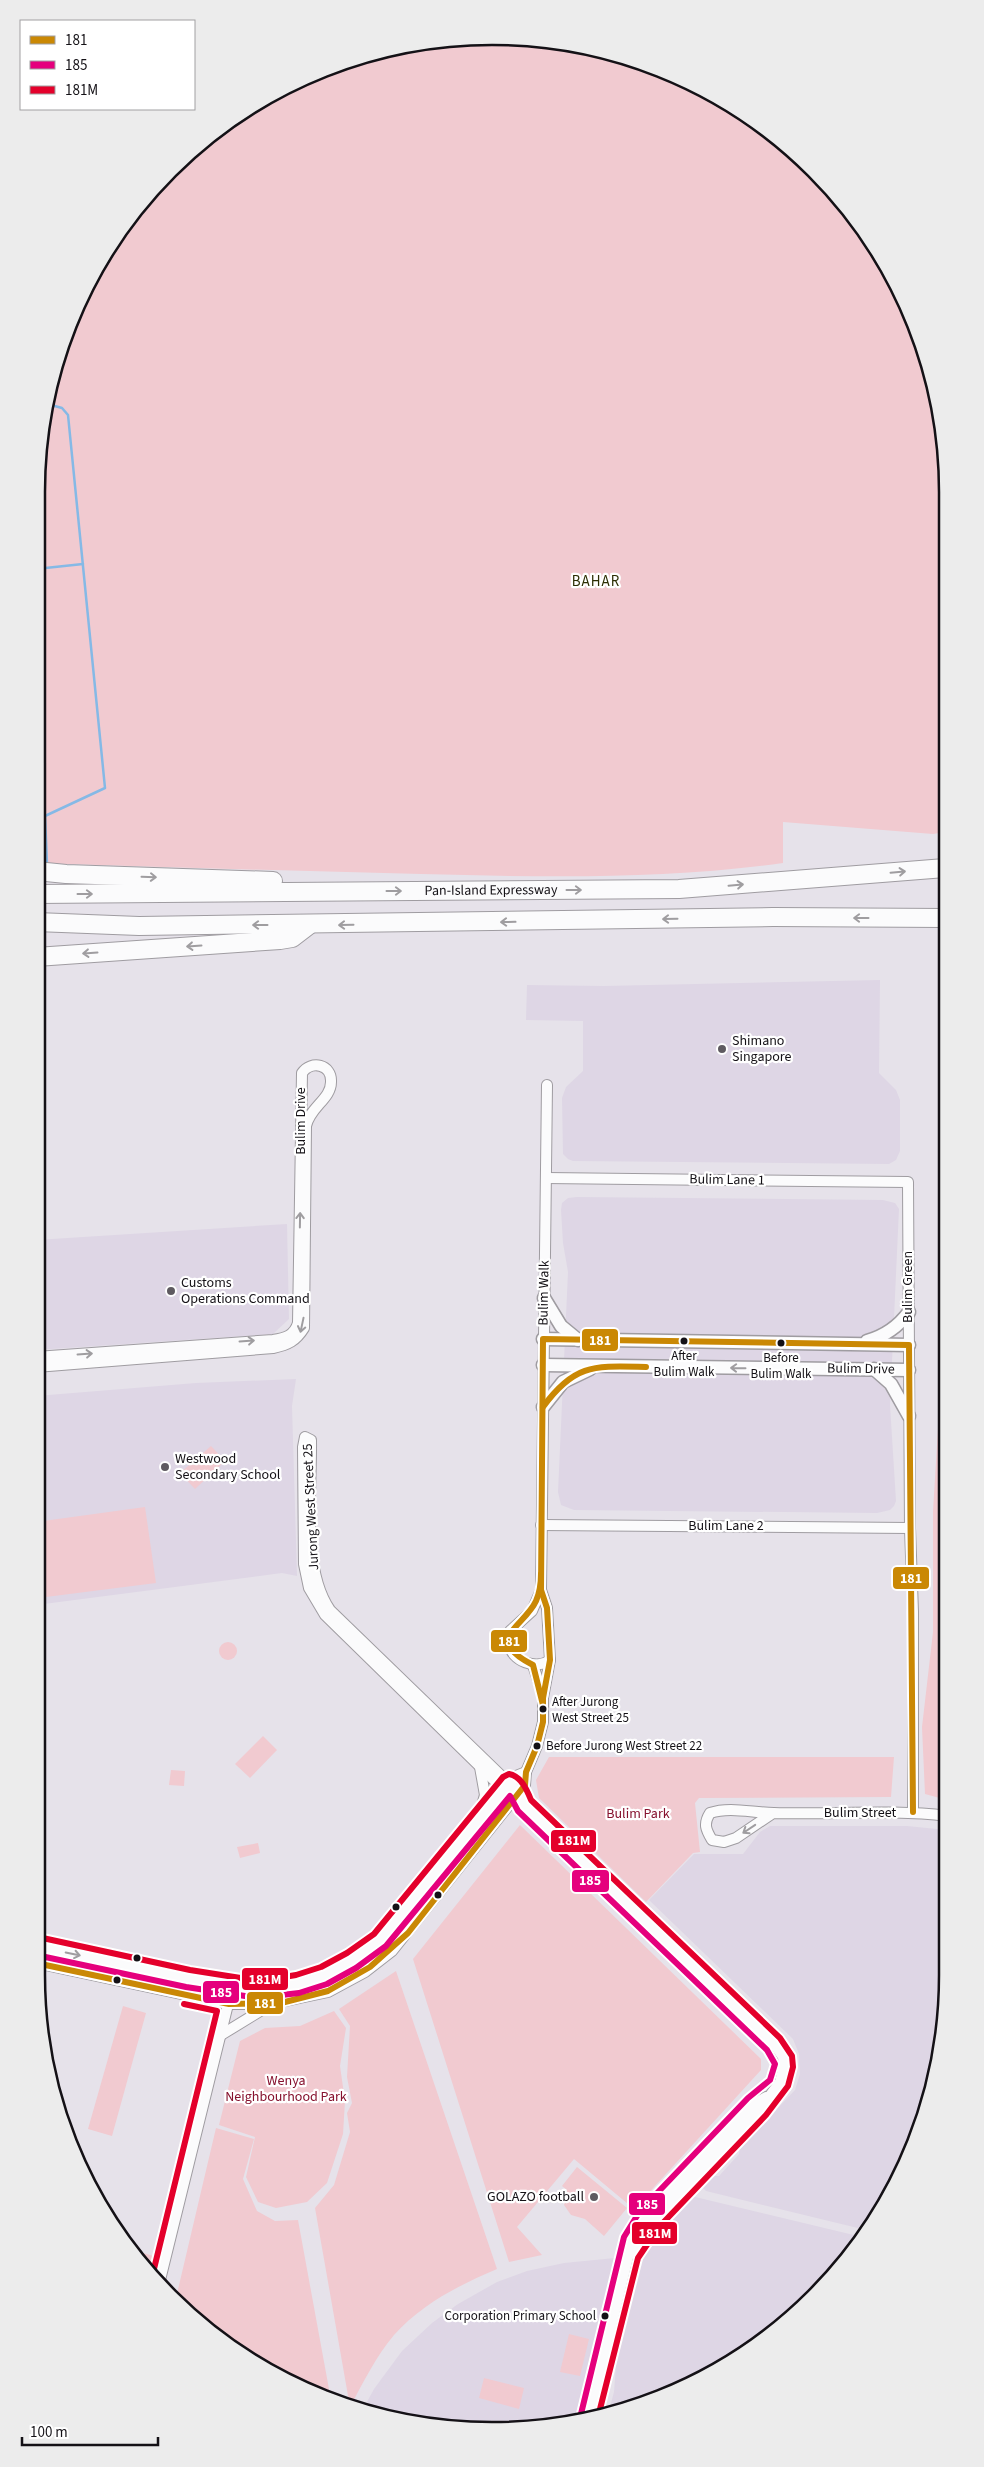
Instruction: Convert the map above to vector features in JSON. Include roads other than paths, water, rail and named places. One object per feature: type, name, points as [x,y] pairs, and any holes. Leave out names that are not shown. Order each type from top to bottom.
[{"type":"highway","name":"Pan-Island Expressway","points":[[45,894],[679,889],[939,868]]},
{"type":"highway","points":[[45,871],[294,883],[345,892]]},
{"type":"highway","points":[[45,922],[139,926],[773,917],[939,918]]},
{"type":"highway","points":[[45,956],[280,940],[292,938],[308,925]]},
{"type":"street","name":"Bulim Drive","points":[[45,1357],[273,1340],[284,1338],[296,1330],[298,1314],[302,1073],[305,1068],[313,1064],[326,1068],[330,1072],[332,1082],[328,1093],[310,1113],[306,1126],[304,1328],[300,1335],[286,1345],[274,1348],[45,1366]]},
{"type":"street","name":"Bulim Walk","points":[[516,1796],[525,1786],[526,1772],[537,1746],[543,1722],[543,1698],[550,1660],[548,1608],[541,1590],[547,1085]]},
{"type":"street","name":"Bulim Lane 1","points":[[546,1178],[908,1182]]},
{"type":"street","name":"Bulim Green","points":[[908,1182],[910,1528],[914,1612],[913,1812]]},
{"type":"street","points":[[544,1298],[560,1326],[578,1340]]},
{"type":"street","points":[[857,1344],[881,1337],[903,1320],[909,1312]]},
{"type":"street","name":"Bulim Drive","points":[[543,1339],[909,1345]]},
{"type":"street","name":"Bulim Drive","points":[[543,1365],[909,1370]]},
{"type":"street","points":[[543,1407],[562,1382],[597,1366]]},
{"type":"street","points":[[874,1370],[891,1384],[910,1416]]},
{"type":"street","name":"Jurong West Street 25","points":[[507,1787],[480,1766],[325,1615],[314,1597],[306,1578],[304,1564],[303,1447],[305,1437],[311,1440],[312,1563],[322,1598],[330,1610],[507,1787],[516,1796],[524,1805],[774,2044],[783,2057],[784,2066],[780,2082],[769,2095],[754,2104],[646,2217],[632,2241],[590,2411]]},
{"type":"street","name":"Bulim Lane 2","points":[[541,1524],[910,1528]]},
{"type":"street","name":"Bulim Walk","points":[[541,1590],[532,1611],[510,1631],[509,1644],[518,1658],[532,1665],[543,1698]]},
{"type":"street","points":[[532,1665],[543,1665],[550,1660]]},
{"type":"street","points":[[478,1820],[485,1795],[480,1766]]},
{"type":"street","points":[[45,1948],[232,1988],[272,1989],[304,1984],[356,1960],[380,1940],[516,1776],[526,1772]]},
{"type":"street","points":[[45,1965],[228,2004],[271,2004],[328,1992],[365,1972],[392,1951],[516,1796]]},
{"type":"street","name":"Bulim Street","points":[[773,1813],[736,1838],[724,1842],[712,1840],[706,1829],[706,1820],[710,1813],[720,1809],[773,1813],[913,1812],[939,1815]]},
{"type":"street","points":[[161,2275],[232,1988]]},
{"type":"street","points":[[221,2035],[271,2004]]},
{"type":"waterway","points":[[45,816],[105,788],[68,415],[62,408],[54,406]]},
{"type":"waterway","points":[[45,568],[83,564]]},
{"type":"waterway","points":[[45,816],[47,864]]},
{"type":"place","name":"Shimano Singapore","points":[[722,1049]]},
{"type":"place","name":"Customs Operations Command","points":[[171,1291]]},
{"type":"place","name":"After Bulim Walk","points":[[684,1341]]},
{"type":"place","name":"Before Bulim Walk","points":[[781,1343]]},
{"type":"place","name":"Westwood Secondary School","points":[[165,1467]]},
{"type":"place","name":"After Jurong West Street 25","points":[[543,1709]]},
{"type":"place","name":"Before Jurong West Street 22","points":[[537,1746]]},
{"type":"place","name":"GOLAZO football","points":[[594,2197]]},
{"type":"place","name":"Corporation Primary School","points":[[605,2316]]},
{"type":"district","name":"BAHAR","points":[[596,581]]},
{"type":"park label","name":"Bulim Park","points":[[638,1814]]},
{"type":"park label","name":"Wenya Neighbourhood Park","points":[[286,2090]]}]
